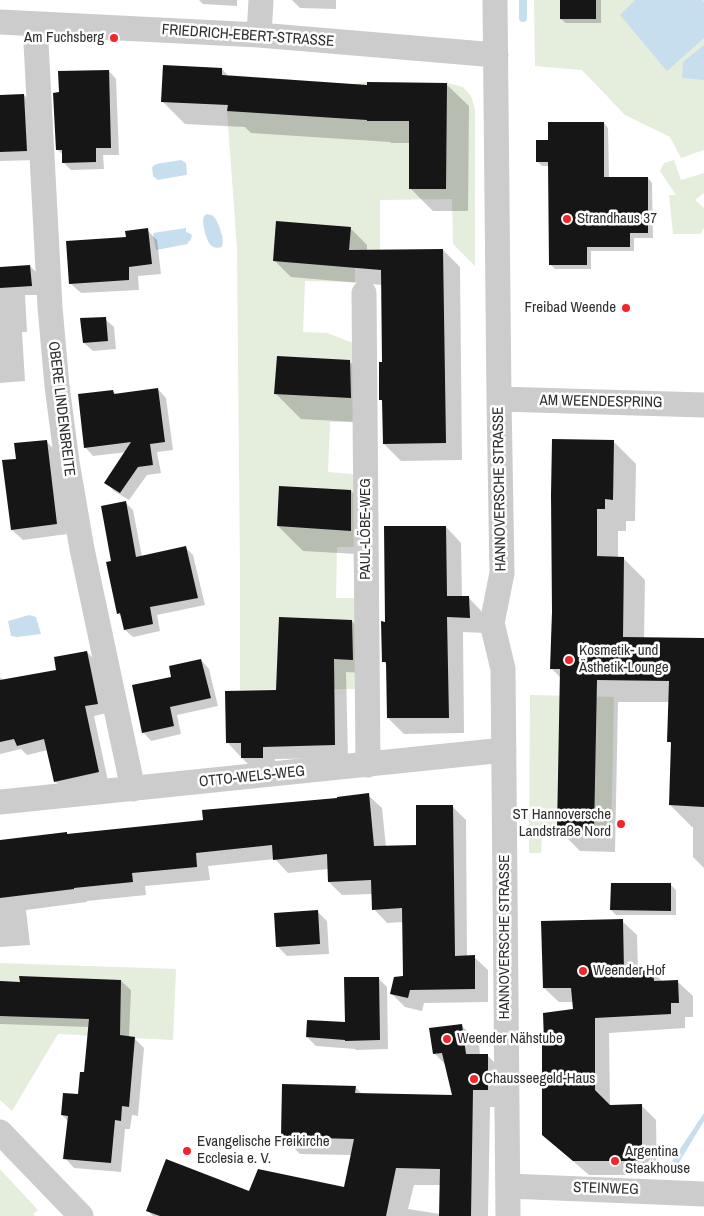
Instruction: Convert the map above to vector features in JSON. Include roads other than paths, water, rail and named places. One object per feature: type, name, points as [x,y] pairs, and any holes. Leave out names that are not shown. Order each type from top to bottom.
[{"type":"street","points":[[259,35],[261,0]]},
{"type":"street","name":"HANNOVERSCHE STRASSE","points":[[495,0],[498,399],[502,573],[492,623],[503,669],[508,1216]]},
{"type":"street","name":"FRIEDRICH-EBERT-STRASSE","points":[[0,22],[259,35],[496,55]]},
{"type":"street","name":"OBERE LINDENBREITE","points":[[35,24],[50,306],[63,434],[82,550],[133,789]]},
{"type":"street","name":"PAUL-LÖBE-WEG","points":[[364,293],[368,765]]},
{"type":"street","name":"AM WEENDESPRING","points":[[498,399],[704,405]]},
{"type":"street","name":"OTTO-WELS-WEG","points":[[0,802],[504,750]]},
{"type":"street","points":[[0,1132],[81,1216]]},
{"type":"street","name":"STEINWEG","points":[[508,1186],[704,1194]]},
{"type":"water","points":[[635,0],[702,0],[704,2],[704,38],[667,71],[620,15]]},
{"type":"water","points":[[704,45],[704,80],[682,78],[683,62]]},
{"type":"water","points":[[181,160],[186,163],[186,175],[158,180],[153,176],[152,167],[156,164]]},
{"type":"water","points":[[207,214],[213,216],[218,224],[222,236],[222,247],[213,247],[207,240],[203,222],[204,216]]},
{"type":"water","points":[[186,228],[186,232],[192,236],[188,244],[156,250],[153,233]]},
{"type":"water","points":[[29,615],[36,617],[41,634],[11,636],[8,621]]},
{"type":"water","points":[[704,1113],[704,1121],[678,1164],[672,1161]]},
{"type":"waterway","points":[[523,0],[523,18]]},
{"type":"place","name":"Am Fuchsberg","points":[[114,38]]},
{"type":"place","name":"Strandhaus 37","points":[[567,219]]},
{"type":"place","name":"Freibad Weende","points":[[626,308]]},
{"type":"place","name":"Kosmetik- und Ästhetik-Lounge","points":[[569,660]]},
{"type":"place","name":"ST Hannoversche Landstraße Nord","points":[[621,824]]},
{"type":"place","name":"Weender Hof","points":[[583,971]]},
{"type":"place","name":"Weender Nähstube","points":[[447,1039]]},
{"type":"place","name":"Chausseegeld-Haus","points":[[474,1079]]},
{"type":"place","name":"Evangelische Freikirche Ecclesia e. V.","points":[[187,1151]]},
{"type":"place","name":"Argentina Steakhouse","points":[[615,1161]]}]
